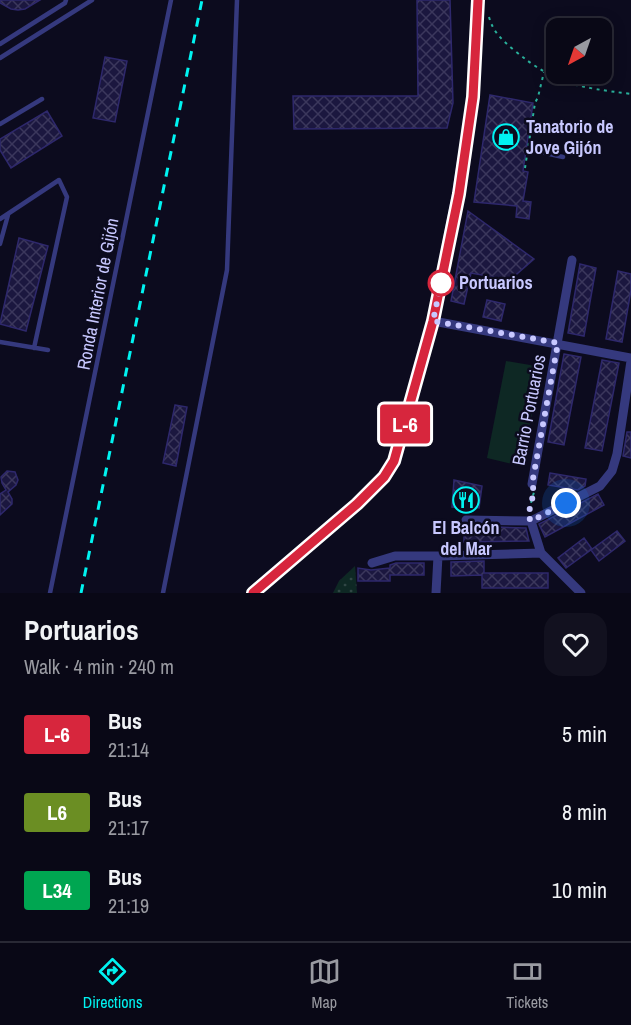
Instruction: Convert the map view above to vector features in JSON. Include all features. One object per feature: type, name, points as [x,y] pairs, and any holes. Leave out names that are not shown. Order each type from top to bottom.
[{"type":"street","points":[[253,593],[357,504],[384,477],[394,461],[433,321],[444,270],[473,97],[478,0]]},
{"type":"street","name":"Barrio Portuarios","points":[[532,484],[572,260]]},
{"type":"street","name":"Barrio Portuarios","points":[[433,321],[558,343],[631,359],[617,454],[612,471],[600,486],[531,521]]},
{"type":"street","points":[[466,520],[531,521],[541,553],[581,593]]},
{"type":"street","points":[[372,563],[395,556],[541,553]]},
{"type":"street","points":[[436,593],[438,556]]},
{"type":"lane","points":[[0,44],[65,3],[66,0]]},
{"type":"lane","points":[[0,58],[92,0]]},
{"type":"lane","name":"Ronda Interior de Gijón","points":[[50,593],[171,0]]},
{"type":"lane","points":[[163,593],[227,270],[237,0]]},
{"type":"lane","points":[[0,124],[42,99]]},
{"type":"lane","points":[[545,153],[563,157]]},
{"type":"lane","points":[[0,219],[59,180],[67,197],[34,348]]},
{"type":"lane","points":[[0,244],[9,213]]},
{"type":"lane","points":[[0,342],[48,350]]},
{"type":"path","points":[[489,15],[496,34],[527,61],[544,72],[567,84],[631,94]]},
{"type":"path","points":[[525,168],[535,103],[544,72]]},
{"type":"path","points":[[531,521],[528,516],[534,491],[532,484]]},
{"type":"green space","points":[[506,361],[542,367],[521,466],[487,458]]},
{"type":"green space","points":[[355,566],[357,593],[333,593],[339,581]]},
{"type":"building","points":[[0,0],[40,0],[25,9],[18,10],[0,3]]},
{"type":"building","points":[[417,0],[450,0],[453,103],[447,128],[294,129],[293,96],[418,96]]},
{"type":"building","points":[[105,57],[127,61],[115,122],[93,118]]},
{"type":"building","name":"Tanatorio de Jove Gijón","points":[[490,95],[533,103],[523,171],[528,172],[523,201],[531,202],[529,219],[516,217],[517,206],[474,202]]},
{"type":"building","points":[[47,111],[62,136],[11,168],[0,150],[0,139]]},
{"type":"building","points":[[468,211],[534,259],[510,280],[471,273],[464,304],[451,301]]},
{"type":"building","points":[[19,238],[48,246],[26,331],[0,324]]},
{"type":"building","points":[[580,264],[596,268],[584,336],[568,333]]},
{"type":"building","points":[[618,271],[631,274],[631,290],[622,342],[606,339]]},
{"type":"building","points":[[487,300],[505,304],[501,321],[483,317]]},
{"type":"building","points":[[564,354],[581,357],[564,445],[548,442]]},
{"type":"building","points":[[602,360],[619,363],[602,451],[585,448]]},
{"type":"building","points":[[175,405],[187,407],[176,466],[163,463]]},
{"type":"building","points":[[627,432],[631,432],[631,458],[623,456]]},
{"type":"building","points":[[7,471],[15,472],[18,480],[8,492],[12,504],[0,515],[0,494],[6,490],[1,477]]},
{"type":"building","points":[[550,473],[586,479],[585,486],[578,490],[548,485]]},
{"type":"building","name":"El Balcón del Mar","points":[[454,480],[482,486],[479,508],[452,507]]},
{"type":"building","points":[[598,494],[604,505],[545,537],[539,524]]},
{"type":"building","points":[[464,526],[526,528],[529,541],[464,542]]},
{"type":"building","points":[[617,531],[625,541],[599,561],[591,550]]},
{"type":"building","points":[[584,538],[592,549],[566,568],[558,558]]},
{"type":"building","points":[[484,561],[484,573],[548,573],[548,588],[482,588],[482,575],[451,576],[451,562]]},
{"type":"building","points":[[424,563],[424,575],[390,575],[390,581],[358,581],[358,568],[371,570],[390,568],[390,565]]},
{"type":"railway","points":[[81,593],[202,0]]},
{"type":"bus line","name":"L-6","points":[[253,593],[371,491],[394,461],[433,321],[459,194],[473,97],[478,0]]},
{"type":"place","name":"Tanatorio de Jove Gijón","points":[[506,137]]},
{"type":"place","name":"Portuarios","points":[[441,283]]},
{"type":"place","name":"El Balcón del Mar","points":[[466,500]]},
{"type":"route","points":[[441,283],[433,321],[558,343],[528,516],[531,521],[566,503]]}]
